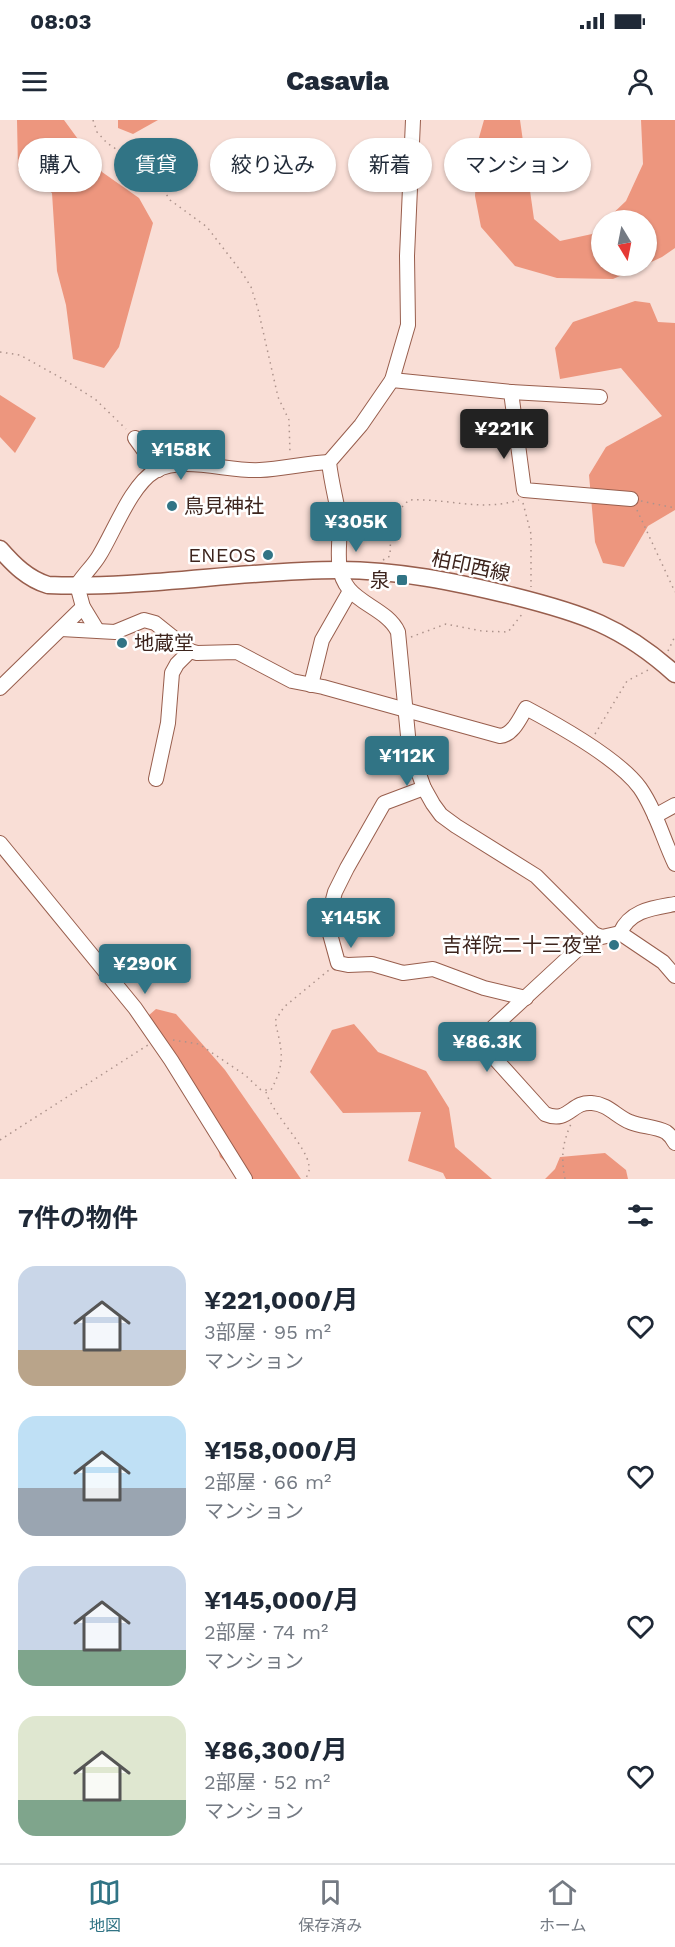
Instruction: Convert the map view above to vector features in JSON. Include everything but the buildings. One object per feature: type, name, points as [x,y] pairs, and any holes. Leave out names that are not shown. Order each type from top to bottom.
[{"type":"main road","name":"柏印西線","points":[[0,549],[25,574],[36,582],[48,585],[339,570],[408,574],[532,601],[585,616],[645,647],[669,668]]},
{"type":"street","points":[[97,630],[83,607],[77,585],[114,532],[126,505],[147,479],[158,470],[190,463],[245,470],[329,462],[361,425],[392,380],[408,325],[407,256],[413,120]]},
{"type":"street","points":[[392,380],[511,392],[600,397]]},
{"type":"street","points":[[511,392],[524,490],[631,499]]},
{"type":"street","points":[[135,438],[158,470]]},
{"type":"street","points":[[329,462],[339,516],[339,570],[350,591],[395,626],[398,632],[410,746],[424,788],[441,815],[530,872],[594,934],[602,937],[620,933],[663,962],[675,976]]},
{"type":"street","points":[[311,685],[322,640],[350,591]]},
{"type":"street","points":[[0,688],[83,607]]},
{"type":"street","points":[[62,629],[115,632],[144,620],[155,623],[190,651],[197,653],[237,652],[249,656],[292,681],[500,736],[506,736],[511,731],[526,708],[588,745],[632,778],[641,789],[655,816],[675,864]]},
{"type":"street","points":[[156,779],[168,723],[172,673],[177,664],[190,651]]},
{"type":"street","points":[[424,788],[384,803],[339,884],[329,918],[330,934],[338,963],[372,964],[403,973],[433,969],[484,988],[526,998]]},
{"type":"street","points":[[655,816],[675,805]]},
{"type":"street","points":[[0,843],[135,1008],[245,1179]]},
{"type":"street","points":[[620,933],[623,926],[640,912],[675,904]]},
{"type":"street","points":[[594,934],[480,1042],[545,1114],[552,1117],[565,1116],[580,1104],[593,1103],[605,1106],[627,1121],[668,1133],[675,1143]]},
{"type":"path","points":[[93,120],[97,132],[107,143],[153,174],[170,200],[207,227],[251,287],[278,397],[289,420],[291,466]]},
{"type":"path","points":[[0,352],[21,355],[95,399],[135,438]]},
{"type":"path","points":[[373,571],[375,564],[390,556],[391,526],[401,508],[409,500],[431,499],[483,507],[502,505],[522,499],[531,534],[532,601],[508,632],[482,631],[446,624],[398,641]]},
{"type":"path","points":[[631,499],[675,508]]},
{"type":"path","points":[[631,499],[675,592]]},
{"type":"path","points":[[588,745],[627,681],[669,668],[675,636]]},
{"type":"path","points":[[266,1092],[271,1090],[280,1072],[282,1053],[275,1021],[284,1007],[338,963]]},
{"type":"path","points":[[0,1140],[156,1040],[183,1040],[199,1044],[266,1092],[272,1106],[306,1156],[309,1166],[305,1179]]},
{"type":"path","points":[[565,1179],[561,1160],[563,1142],[572,1123]]},
{"type":"shaded area","points":[[17,120],[64,120],[77,138],[18,138],[18,169]]},
{"type":"shaded area","points":[[118,120],[158,120],[133,134],[118,128]]},
{"type":"shaded area","points":[[484,120],[520,120],[523,138],[479,138]]},
{"type":"shaded area","points":[[641,120],[675,120],[675,248],[657,259],[657,210],[617,210],[626,201],[643,164]]},
{"type":"shaded area","points":[[102,172],[114,180],[114,192],[130,192],[139,198],[153,223],[119,347],[104,368],[73,359],[66,305],[57,271],[52,193],[102,192]]},
{"type":"shaded area","points":[[475,192],[530,192],[534,219],[560,241],[591,234],[591,276],[620,276],[613,279],[557,278],[515,266],[481,227]]},
{"type":"shaded area","points":[[635,301],[650,303],[658,322],[675,323],[675,510],[648,526],[624,567],[603,563],[595,542],[589,475],[606,447],[662,416],[621,368],[560,379],[555,348],[573,322]]},
{"type":"shaded area","points":[[0,395],[36,418],[15,453],[0,437]]},
{"type":"shaded area","points":[[156,1009],[176,1014],[225,1070],[301,1179],[245,1179],[220,1157],[206,1102],[147,1034],[148,1016]]},
{"type":"shaded area","points":[[354,1024],[378,1052],[426,1071],[449,1108],[455,1147],[492,1179],[446,1179],[443,1173],[408,1161],[421,1112],[343,1113],[310,1072],[332,1030]]},
{"type":"shaded area","points":[[605,1153],[626,1170],[628,1179],[545,1179],[555,1169],[560,1157]]},
{"type":"place","name":"鳥見神社","points":[[172,506]]},
{"type":"place","name":"ENEOS","points":[[268,555]]},
{"type":"place","name":"泉","points":[[402,580]]},
{"type":"place","name":"地蔵堂","points":[[122,643]]},
{"type":"place","name":"吉祥院二十三夜堂","points":[[614,945]]}]
